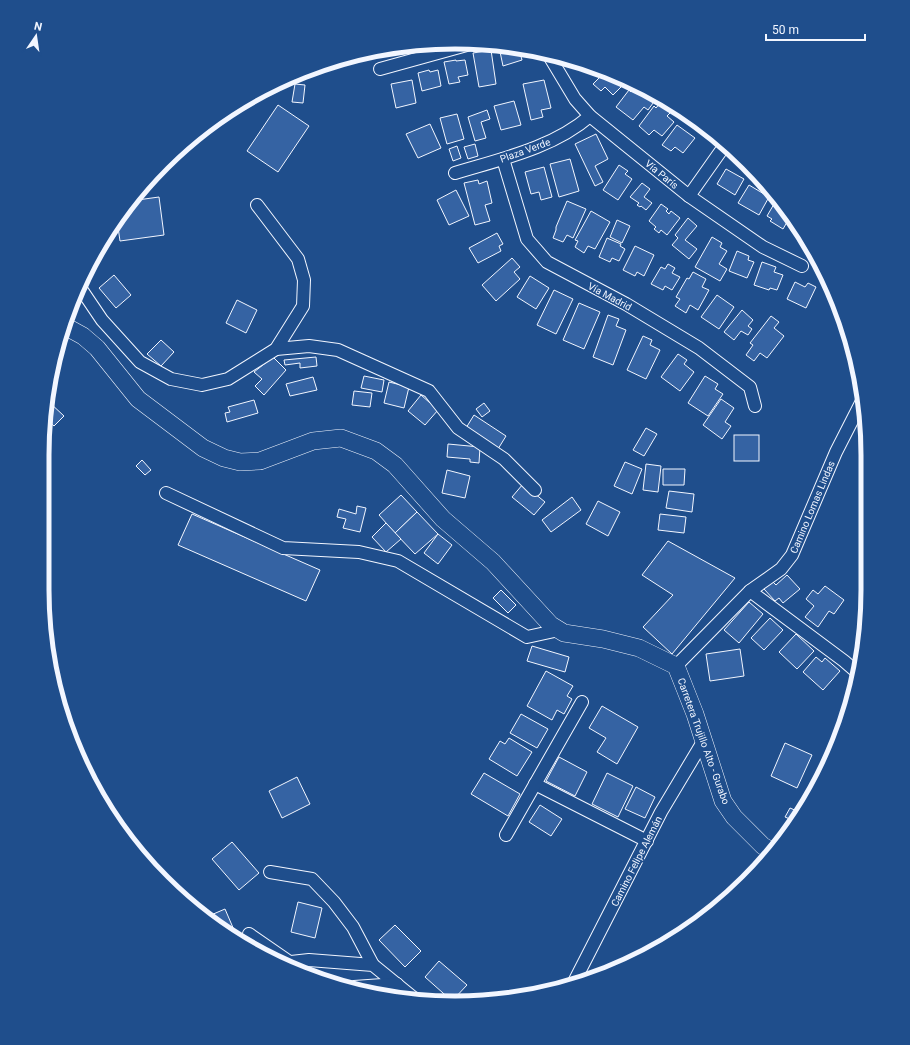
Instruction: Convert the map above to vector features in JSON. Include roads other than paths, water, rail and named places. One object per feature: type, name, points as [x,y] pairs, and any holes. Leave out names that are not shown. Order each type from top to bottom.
[{"type":"main road","name":"Carretera Trujillo Alto - Gurabo","points":[[70,329],[83,336],[97,348],[138,399],[203,448],[224,458],[240,462],[260,461],[312,441],[341,438],[376,451],[395,465],[443,519],[493,562],[551,625],[564,633],[603,639],[638,648],[676,666],[704,740],[723,801],[734,817],[763,846],[768,849]]},
{"type":"street","points":[[380,69],[452,49]]},
{"type":"street","name":"Vía París","points":[[552,61],[575,99],[590,116],[690,196],[763,247],[802,266]]},
{"type":"street","name":"Plaza Verde","points":[[455,173],[503,158],[562,136],[590,116]]},
{"type":"street","points":[[690,196],[722,149]]},
{"type":"street","name":"Vía Madrid","points":[[503,158],[527,239],[547,262],[626,304],[699,348],[750,387],[756,406]]},
{"type":"street","points":[[83,292],[102,320],[140,362],[171,379],[202,384],[228,379],[276,349],[303,306],[304,280],[298,259],[257,204]]},
{"type":"street","points":[[276,349],[309,346],[338,350],[429,391],[458,428],[504,459],[535,490]]},
{"type":"street","name":"Camino Lomas Lindas","points":[[676,666],[750,591],[781,569],[792,556],[836,452],[858,408]]},
{"type":"street","points":[[166,493],[283,548],[359,552],[398,561],[527,637],[559,630]]},
{"type":"street","points":[[750,591],[853,669]]},
{"type":"street","points":[[506,835],[582,702]]},
{"type":"street","name":"Camino Felipe Alemán","points":[[577,977],[647,841],[704,740]]},
{"type":"street","points":[[535,784],[647,841]]},
{"type":"street","points":[[270,872],[312,879],[334,902],[353,927],[373,965],[408,993]]},
{"type":"street","points":[[249,934],[274,954]]},
{"type":"street","points":[[292,961],[309,960],[373,965]]},
{"type":"street","points":[[368,986],[397,984]]}]
